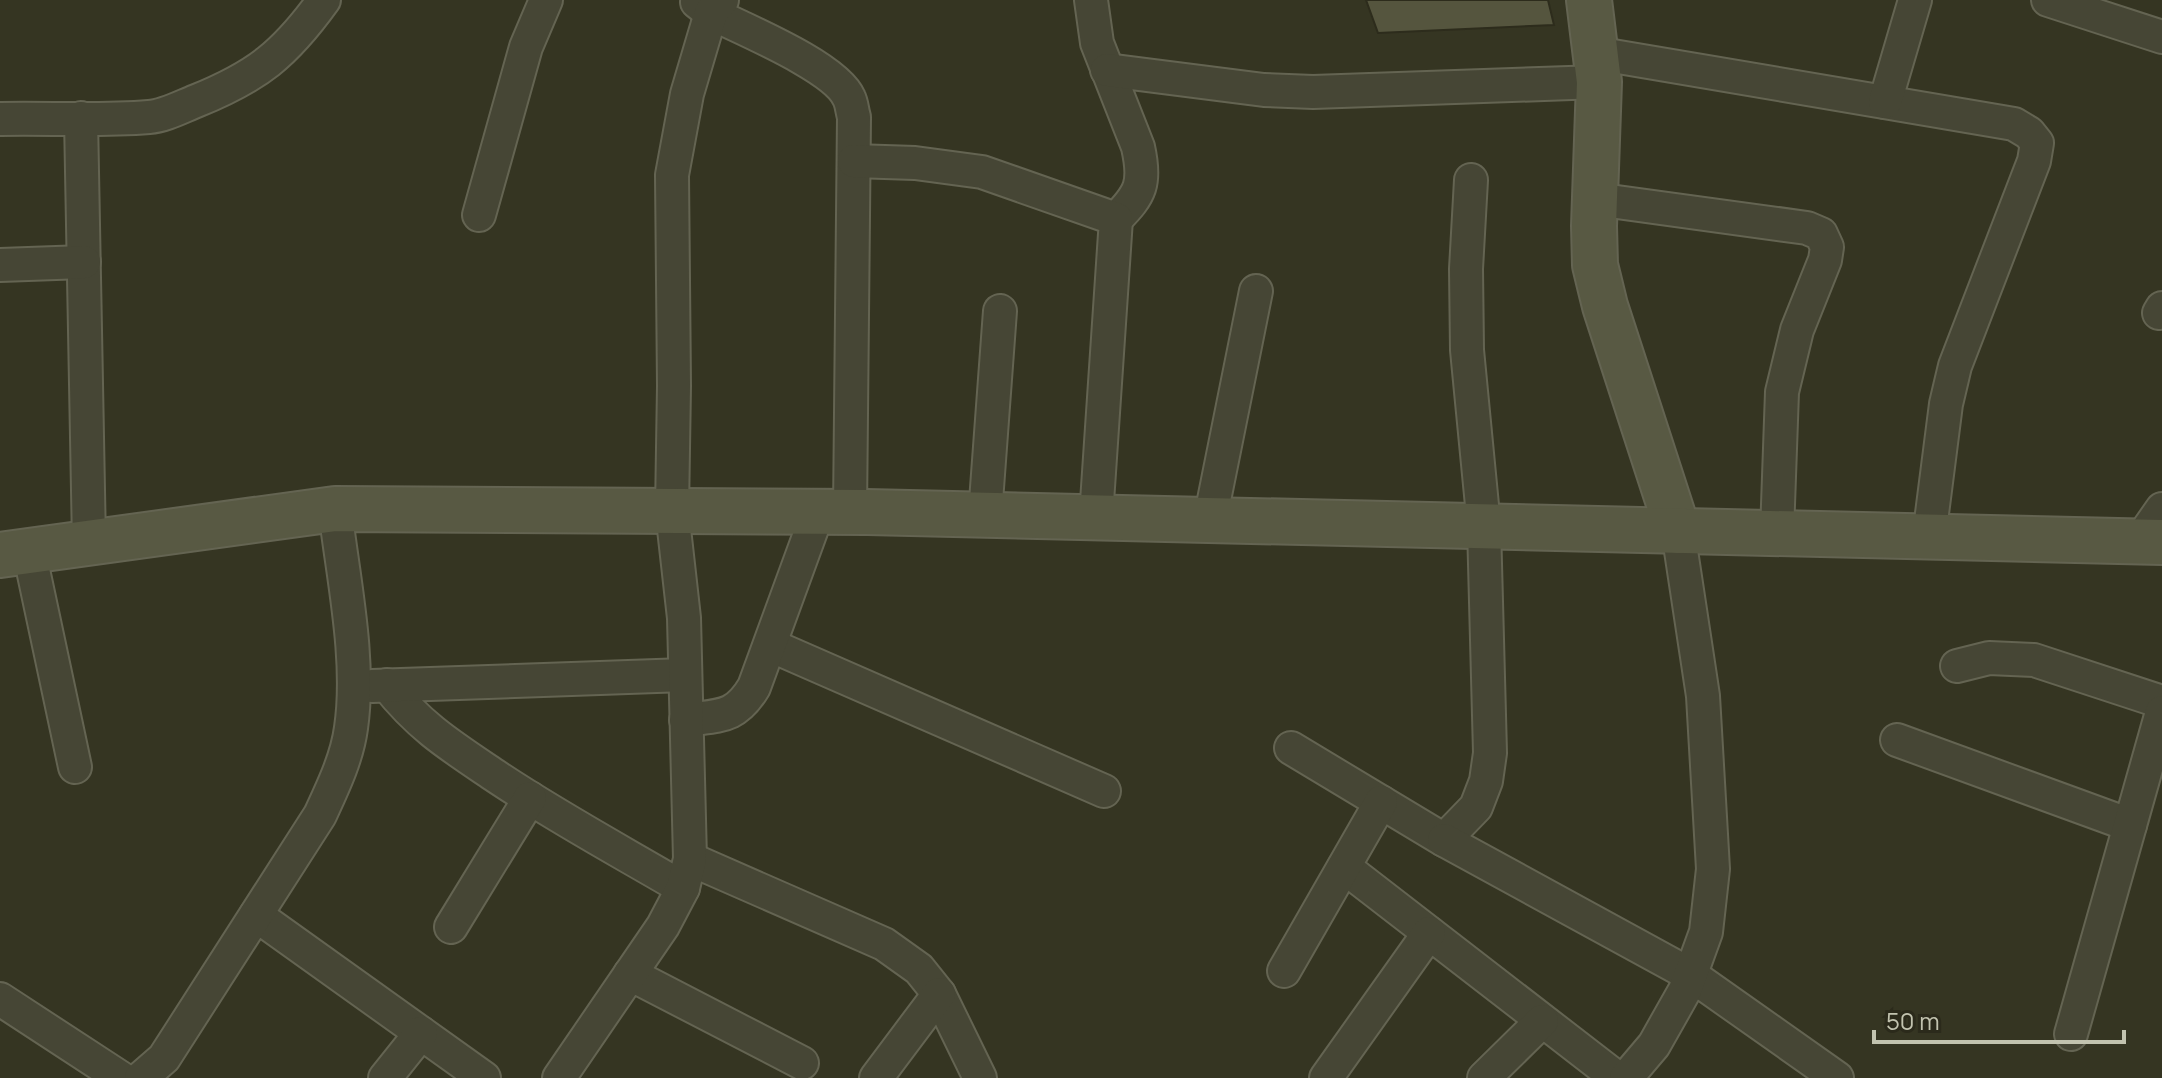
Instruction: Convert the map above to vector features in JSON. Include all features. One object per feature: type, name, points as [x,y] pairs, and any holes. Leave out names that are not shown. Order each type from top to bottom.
[{"type":"street","points":[[0,119],[152,117],[231,87],[268,64],[298,37],[324,0]]},
{"type":"street","points":[[479,215],[526,47],[546,0]]},
{"type":"street","points":[[1091,0],[1097,43],[1142,164],[1141,187],[1132,203],[1116,219],[1096,517]]},
{"type":"street","points":[[1589,0],[1597,68],[1595,265],[1605,306],[1678,531],[1703,696],[1713,869],[1706,932],[1691,975],[1654,1045],[1626,1078]]},
{"type":"street","points":[[1885,102],[1915,0]]},
{"type":"street","points":[[2048,0],[2162,37]]},
{"type":"street","points":[[559,1078],[663,926],[687,874],[684,618],[672,511],[672,175],[687,94],[709,4],[837,82],[849,97],[854,117],[854,161],[834,512],[770,645],[754,687],[738,709],[686,720]]},
{"type":"street","points":[[1107,70],[1264,90],[1313,92],[1597,68],[1885,102],[2014,124],[2029,133],[2037,143],[2034,161],[1955,366],[1946,404],[1929,537]]},
{"type":"street","points":[[81,118],[89,543]]},
{"type":"street","points":[[854,161],[915,163],[982,172],[1116,219]]},
{"type":"street","points":[[1444,840],[1476,807],[1486,781],[1490,753],[1484,526],[1467,350],[1466,269],[1471,180]]},
{"type":"street","points":[[1595,199],[1807,228],[1821,234],[1827,247],[1825,260],[1797,330],[1782,392],[1777,533]]},
{"type":"street","points":[[0,265],[84,262]]},
{"type":"street","points":[[1210,520],[1256,291]]},
{"type":"street","points":[[985,515],[1000,311]]},
{"type":"street","points":[[141,1078],[164,1058],[320,815],[338,774],[351,729],[353,686],[335,509]]},
{"type":"street","points":[[75,767],[14,553],[335,509],[834,512],[1929,537],[2154,531]]},
{"type":"street","points":[[770,645],[1104,791]]},
{"type":"street","points":[[1957,666],[1989,658],[2034,660],[2162,702]]},
{"type":"street","points":[[353,686],[685,675]]},
{"type":"street","points":[[387,685],[409,713],[432,734],[530,798],[687,874],[884,944],[919,969],[939,994],[980,1078]]},
{"type":"street","points":[[2071,1034],[2159,732]]},
{"type":"street","points":[[1897,740],[2130,825]]},
{"type":"street","points":[[1291,748],[1444,840],[1691,975],[1837,1078]]},
{"type":"street","points":[[451,927],[530,798]]},
{"type":"street","points":[[1284,971],[1381,802]]},
{"type":"street","points":[[1344,867],[1617,1078]]},
{"type":"street","points":[[256,915],[484,1078]]},
{"type":"street","points":[[1326,1078],[1429,933]]},
{"type":"street","points":[[630,974],[802,1063]]},
{"type":"street","points":[[876,1078],[939,994]]},
{"type":"street","points":[[0,999],[121,1078]]},
{"type":"street","points":[[1484,1078],[1542,1021]]},
{"type":"street","points":[[385,1078],[421,1033]]},
{"type":"building","points":[[1366,0],[1548,0],[1554,25],[1378,33]]}]
